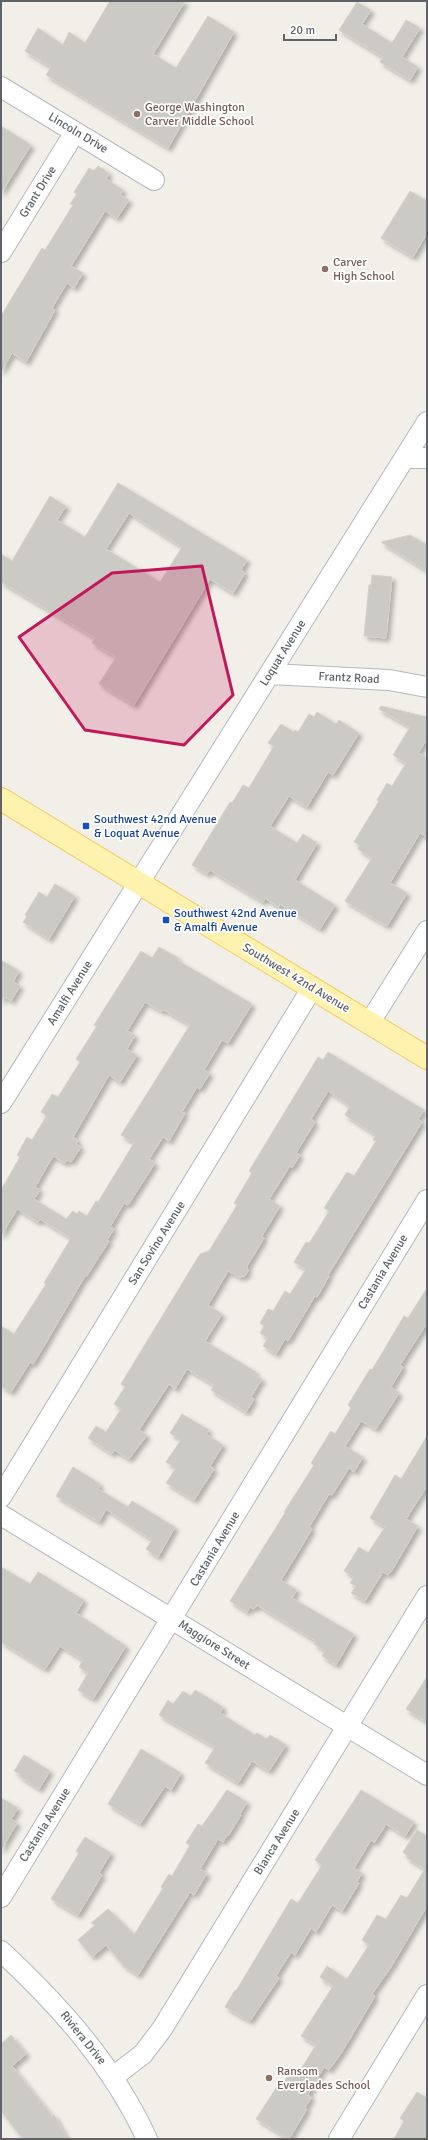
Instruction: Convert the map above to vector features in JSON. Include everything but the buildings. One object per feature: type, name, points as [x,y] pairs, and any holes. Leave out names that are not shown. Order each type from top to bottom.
[{"type":"main road","name":"Southwest 42nd Avenue","points":[[1,799],[427,1058]]},
{"type":"street","name":"Lincoln Drive","points":[[1,87],[154,180]]},
{"type":"street","name":"Grant Drive","points":[[1,252],[75,132]]},
{"type":"street","name":"Loquat Avenue","points":[[139,883],[406,458],[427,422]]},
{"type":"street","points":[[406,458],[427,458]]},
{"type":"street","name":"Frantz Road","points":[[270,674],[389,680],[427,687]]},
{"type":"street","name":"Amalfi Avenue","points":[[1,1103],[139,883]]},
{"type":"street","points":[[370,1022],[427,931]]},
{"type":"street","name":"San Sovino Avenue","points":[[1,1497],[312,988]]},
{"type":"street","name":"Castania Avenue","points":[[1,1897],[427,1200]]},
{"type":"street","name":"Maggiore Street","points":[[1,1515],[427,1776]]},
{"type":"street","name":"Bianca Avenue","points":[[113,2077],[143,2054],[162,2029],[427,1596]]},
{"type":"street","name":"Riviera Drive","points":[[1,1951],[40,1988],[89,2043],[113,2077],[148,2139]]},
{"type":"street","points":[[339,2139],[427,1995]]},
{"type":"highlighted area","points":[[202,566],[233,695],[184,745],[85,730],[19,637],[112,573]]},
{"type":"place","name":"George Washington Carver Middle School","points":[[137,114]]},
{"type":"place","name":"Carver High School","points":[[325,269]]},
{"type":"place","name":"Southwest 42nd Avenue & Loquat Avenue","points":[[86,826]]},
{"type":"place","name":"Southwest 42nd Avenue & Amalfi Avenue","points":[[166,920]]},
{"type":"place","name":"Ransom Everglades School","points":[[269,2078]]}]
